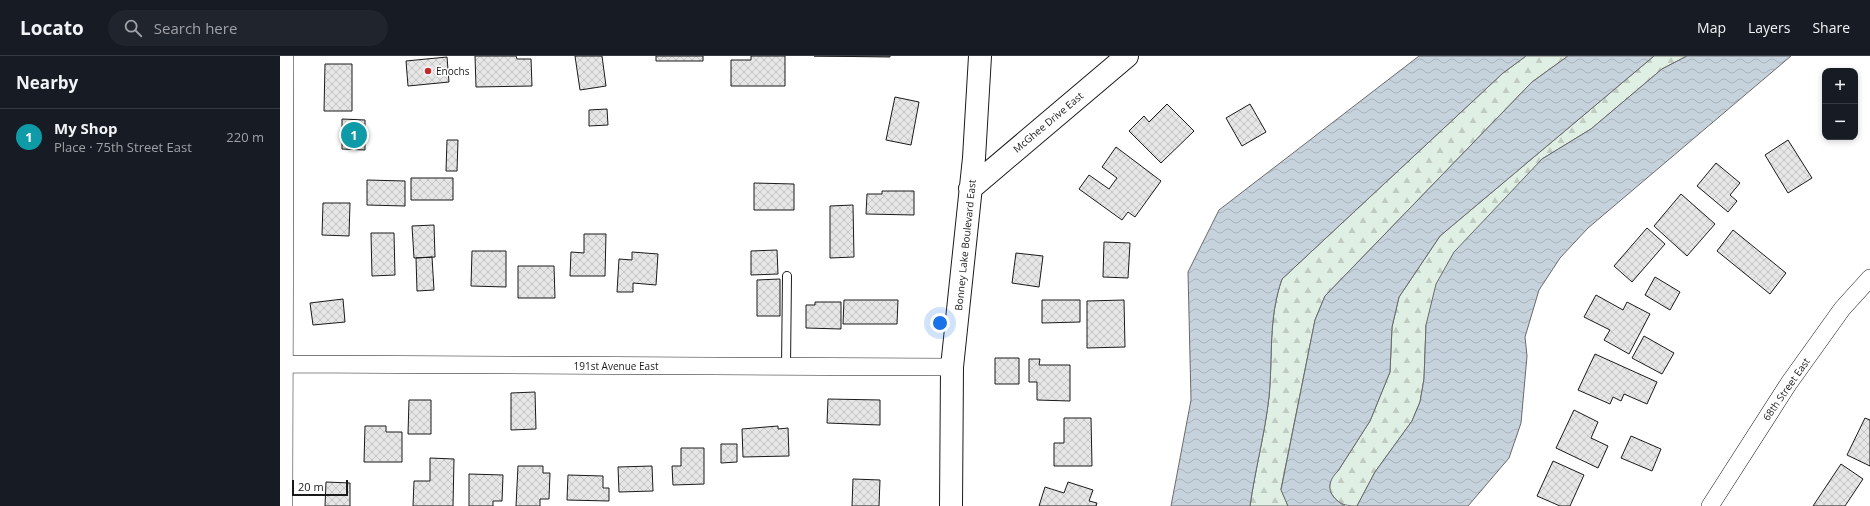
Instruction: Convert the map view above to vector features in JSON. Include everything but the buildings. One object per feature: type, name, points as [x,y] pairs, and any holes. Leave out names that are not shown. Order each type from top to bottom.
[{"type":"street","points":[[284,506],[282,364],[285,56]]},
{"type":"street","name":"Bonney Lake Boulevard East","points":[[951,506],[952,367],[974,158],[980,56]]},
{"type":"street","name":"McGhee Drive East","points":[[970,189],[1127,56]]},
{"type":"street","name":"68th Street East","points":[[1710,506],[1789,383],[1842,309],[1870,278]]},
{"type":"street","name":"191st Avenue East","points":[[282,364],[952,367]]},
{"type":"lane","points":[[786,366],[787,276]]},
{"type":"green space","points":[[1526,56],[1568,56],[1532,82],[1325,296],[1315,320],[1281,489],[1288,506],[1250,506],[1269,397],[1273,323],[1282,279],[1503,73]]},
{"type":"green space","points":[[1654,56],[1687,56],[1662,69],[1591,129],[1542,159],[1426,325],[1424,379],[1420,402],[1412,421],[1375,472],[1357,506],[1347,505],[1337,501],[1329,490],[1331,478],[1338,471],[1370,421],[1390,372],[1392,327],[1399,297],[1440,236]]},
{"type":"water","points":[[1419,56],[1526,56],[1503,73],[1282,279],[1273,323],[1269,397],[1250,506],[1171,506],[1191,400],[1188,272],[1219,210]]},
{"type":"water","points":[[1568,56],[1654,56],[1440,236],[1399,297],[1392,327],[1390,372],[1370,421],[1331,481],[1330,490],[1332,495],[1345,506],[1288,506],[1281,490],[1315,320],[1325,296],[1532,82]]},
{"type":"water","points":[[1687,56],[1791,56],[1588,228],[1560,258],[1539,290],[1525,337],[1527,356],[1521,423],[1509,458],[1468,506],[1357,506],[1375,472],[1412,421],[1420,402],[1424,379],[1426,325],[1436,284],[1454,252],[1542,159],[1591,129],[1662,69]]},
{"type":"place","name":"Enochs","points":[[428,71]]},
{"type":"place","name":"My Shop","points":[[354,135]]}]
